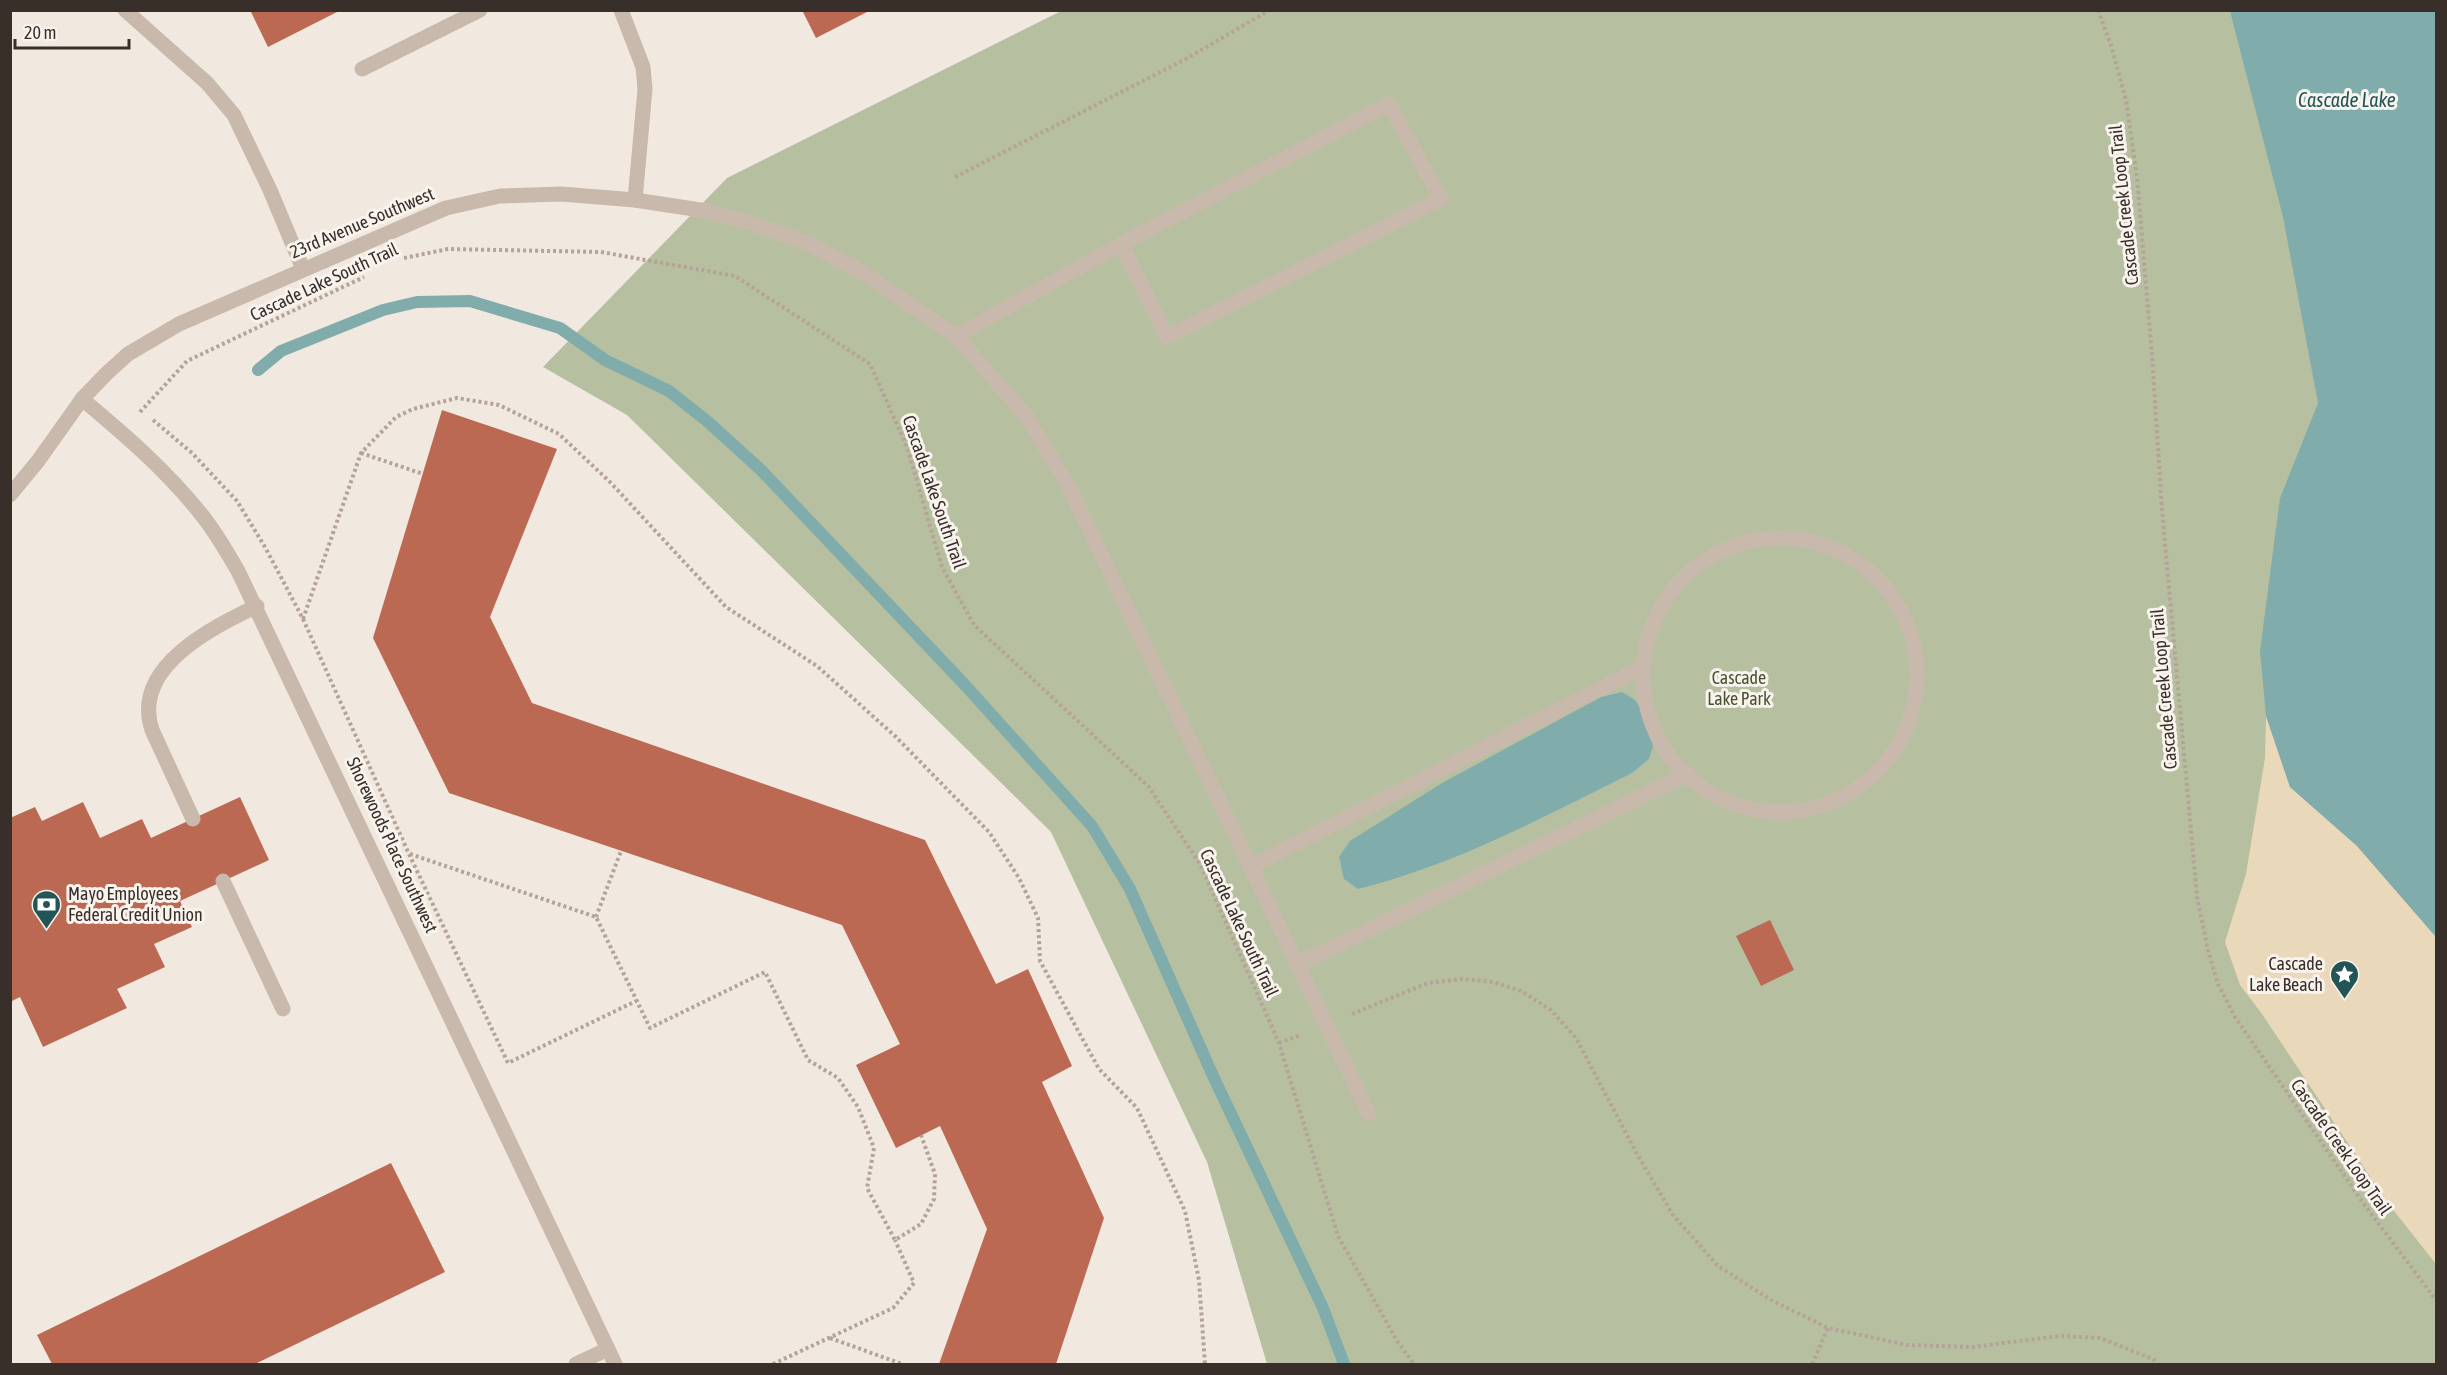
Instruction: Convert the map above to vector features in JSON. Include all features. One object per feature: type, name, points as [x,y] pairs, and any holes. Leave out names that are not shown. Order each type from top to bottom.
[{"type":"street","points":[[125,10],[207,83],[234,115],[270,190],[303,269]]},
{"type":"street","points":[[621,10],[643,67],[645,89],[635,200]]},
{"type":"street","points":[[362,69],[470,13]]},
{"type":"street","points":[[956,336],[1121,244],[1389,104],[1441,199],[1167,337],[1121,244]]},
{"type":"street","name":"23rd Avenue Southwest","points":[[10,495],[38,461],[82,399],[128,354],[179,324],[422,216],[500,196],[539,194],[635,200],[707,211],[746,221],[807,243],[862,272],[956,336],[1027,417],[1051,454],[1369,1114]]},
{"type":"street","name":"Shorewoods Place Southwest","points":[[82,399],[171,479],[201,514],[238,571],[257,606],[615,1365]]},
{"type":"street","points":[[1757,538],[1803,539],[1848,554],[1882,582],[1906,619],[1917,662],[1914,707],[1897,748],[1868,781],[1830,804],[1787,813],[1742,807],[1702,788],[1688,774],[1670,757],[1649,716],[1643,668],[1652,623],[1676,584],[1713,554],[1757,538]]},
{"type":"street","points":[[193,819],[147,716],[150,694],[170,663],[190,643],[214,627],[257,606]]},
{"type":"street","points":[[1250,867],[1643,668]]},
{"type":"street","points":[[1297,965],[1688,774]]},
{"type":"street","points":[[223,881],[284,1009]]},
{"type":"street","points":[[576,1365],[608,1349]]},
{"type":"path","points":[[956,177],[1184,60],[1270,10]]},
{"type":"path","name":"Cascade Creek Loop Trail","points":[[2098,10],[2111,45],[2126,100],[2137,177],[2162,510],[2188,802],[2197,897],[2208,950],[2218,984],[2235,1017],[2366,1207],[2436,1300]]},
{"type":"path","name":"Cascade Lake South Trail","points":[[403,259],[448,249],[601,252],[735,276],[870,364],[907,447],[942,567],[974,625],[1148,786],[1200,864],[1279,1043],[1338,1236],[1397,1341],[1414,1365]]},
{"type":"path","name":"Cascade Lake South Trail","points":[[141,410],[187,361],[370,274]]},
{"type":"path","points":[[636,1001],[508,1063],[409,854],[303,619],[361,453],[396,417],[413,409],[457,398],[499,405],[559,434],[610,482],[726,607],[818,666],[895,736],[989,832],[1019,878],[1038,918],[1040,961],[1099,1069],[1137,1108],[1185,1211],[1199,1280],[1205,1365]]},
{"type":"path","points":[[361,453],[423,474]]},
{"type":"path","points":[[596,917],[621,851]]},
{"type":"path","points":[[409,854],[596,917],[650,1028],[765,972],[808,1060],[838,1078],[858,1107],[874,1148],[867,1188],[895,1240],[914,1283],[893,1308],[773,1365]]},
{"type":"path","points":[[1279,1043],[1327,1026],[1428,983],[1463,979],[1493,982],[1521,991],[1551,1010],[1576,1038],[1637,1154],[1673,1215],[1718,1266],[1771,1300],[1827,1328],[1907,1345],[1972,1347],[2060,1336],[2100,1338],[2153,1359],[2158,1365]]},
{"type":"path","points":[[895,1240],[921,1224],[934,1199],[935,1174],[921,1135]]},
{"type":"path","points":[[1812,1365],[1827,1328]]},
{"type":"path","points":[[830,1338],[902,1365]]},
{"type":"green space","name":"Cascade Lake Park","points":[[1061,11],[2436,11],[2436,1364],[1267,1364],[1207,1162],[1051,832],[627,415],[543,367],[727,178]]},
{"type":"sand","name":"Cascade Lake Beach","points":[[2266,716],[2290,787],[2357,846],[2436,937],[2436,1264],[2387,1202],[2262,1014],[2240,985],[2225,942],[2246,874],[2265,758]]},
{"type":"water","name":"Cascade Lake","points":[[2230,11],[2436,11],[2436,937],[2357,846],[2290,787],[2266,716],[2260,651],[2280,498],[2318,403],[2283,217]]},
{"type":"water","points":[[1622,692],[1635,700],[1645,715],[1653,746],[1649,759],[1632,773],[1532,823],[1429,867],[1358,889],[1344,879],[1339,857],[1350,841],[1442,783],[1601,697]]},
{"type":"building","points":[[250,10],[341,10],[268,47]]},
{"type":"building","points":[[802,10],[871,10],[816,38]]},
{"type":"building","points":[[442,410],[557,449],[490,617],[532,703],[925,840],[996,984],[1028,969],[1072,1066],[1042,1082],[1104,1218],[1056,1364],[939,1364],[987,1229],[940,1126],[896,1148],[856,1065],[900,1044],[842,925],[449,793],[373,638]]},
{"type":"building","points":[[240,797],[269,860],[180,901],[192,927],[154,944],[165,967],[117,989],[127,1008],[43,1047],[20,997],[10,1002],[10,818],[35,807],[42,821],[83,802],[100,838],[142,819],[151,838]]},
{"type":"building","points":[[1770,920],[1794,970],[1761,986],[1736,936]]},
{"type":"building","points":[[391,1163],[445,1272],[255,1364],[52,1364],[37,1335]]},
{"type":"waterway","points":[[258,370],[281,351],[383,310],[417,302],[470,301],[560,328],[605,360],[669,391],[707,421],[760,469],[965,685],[1092,826],[1130,889],[1214,1078],[1323,1308],[1344,1364]]},
{"type":"place","name":"Mayo Employees Federal Credit Union","points":[[47,930]]},
{"type":"place","name":"Cascade Lake Beach","points":[[2344,1000]]}]
